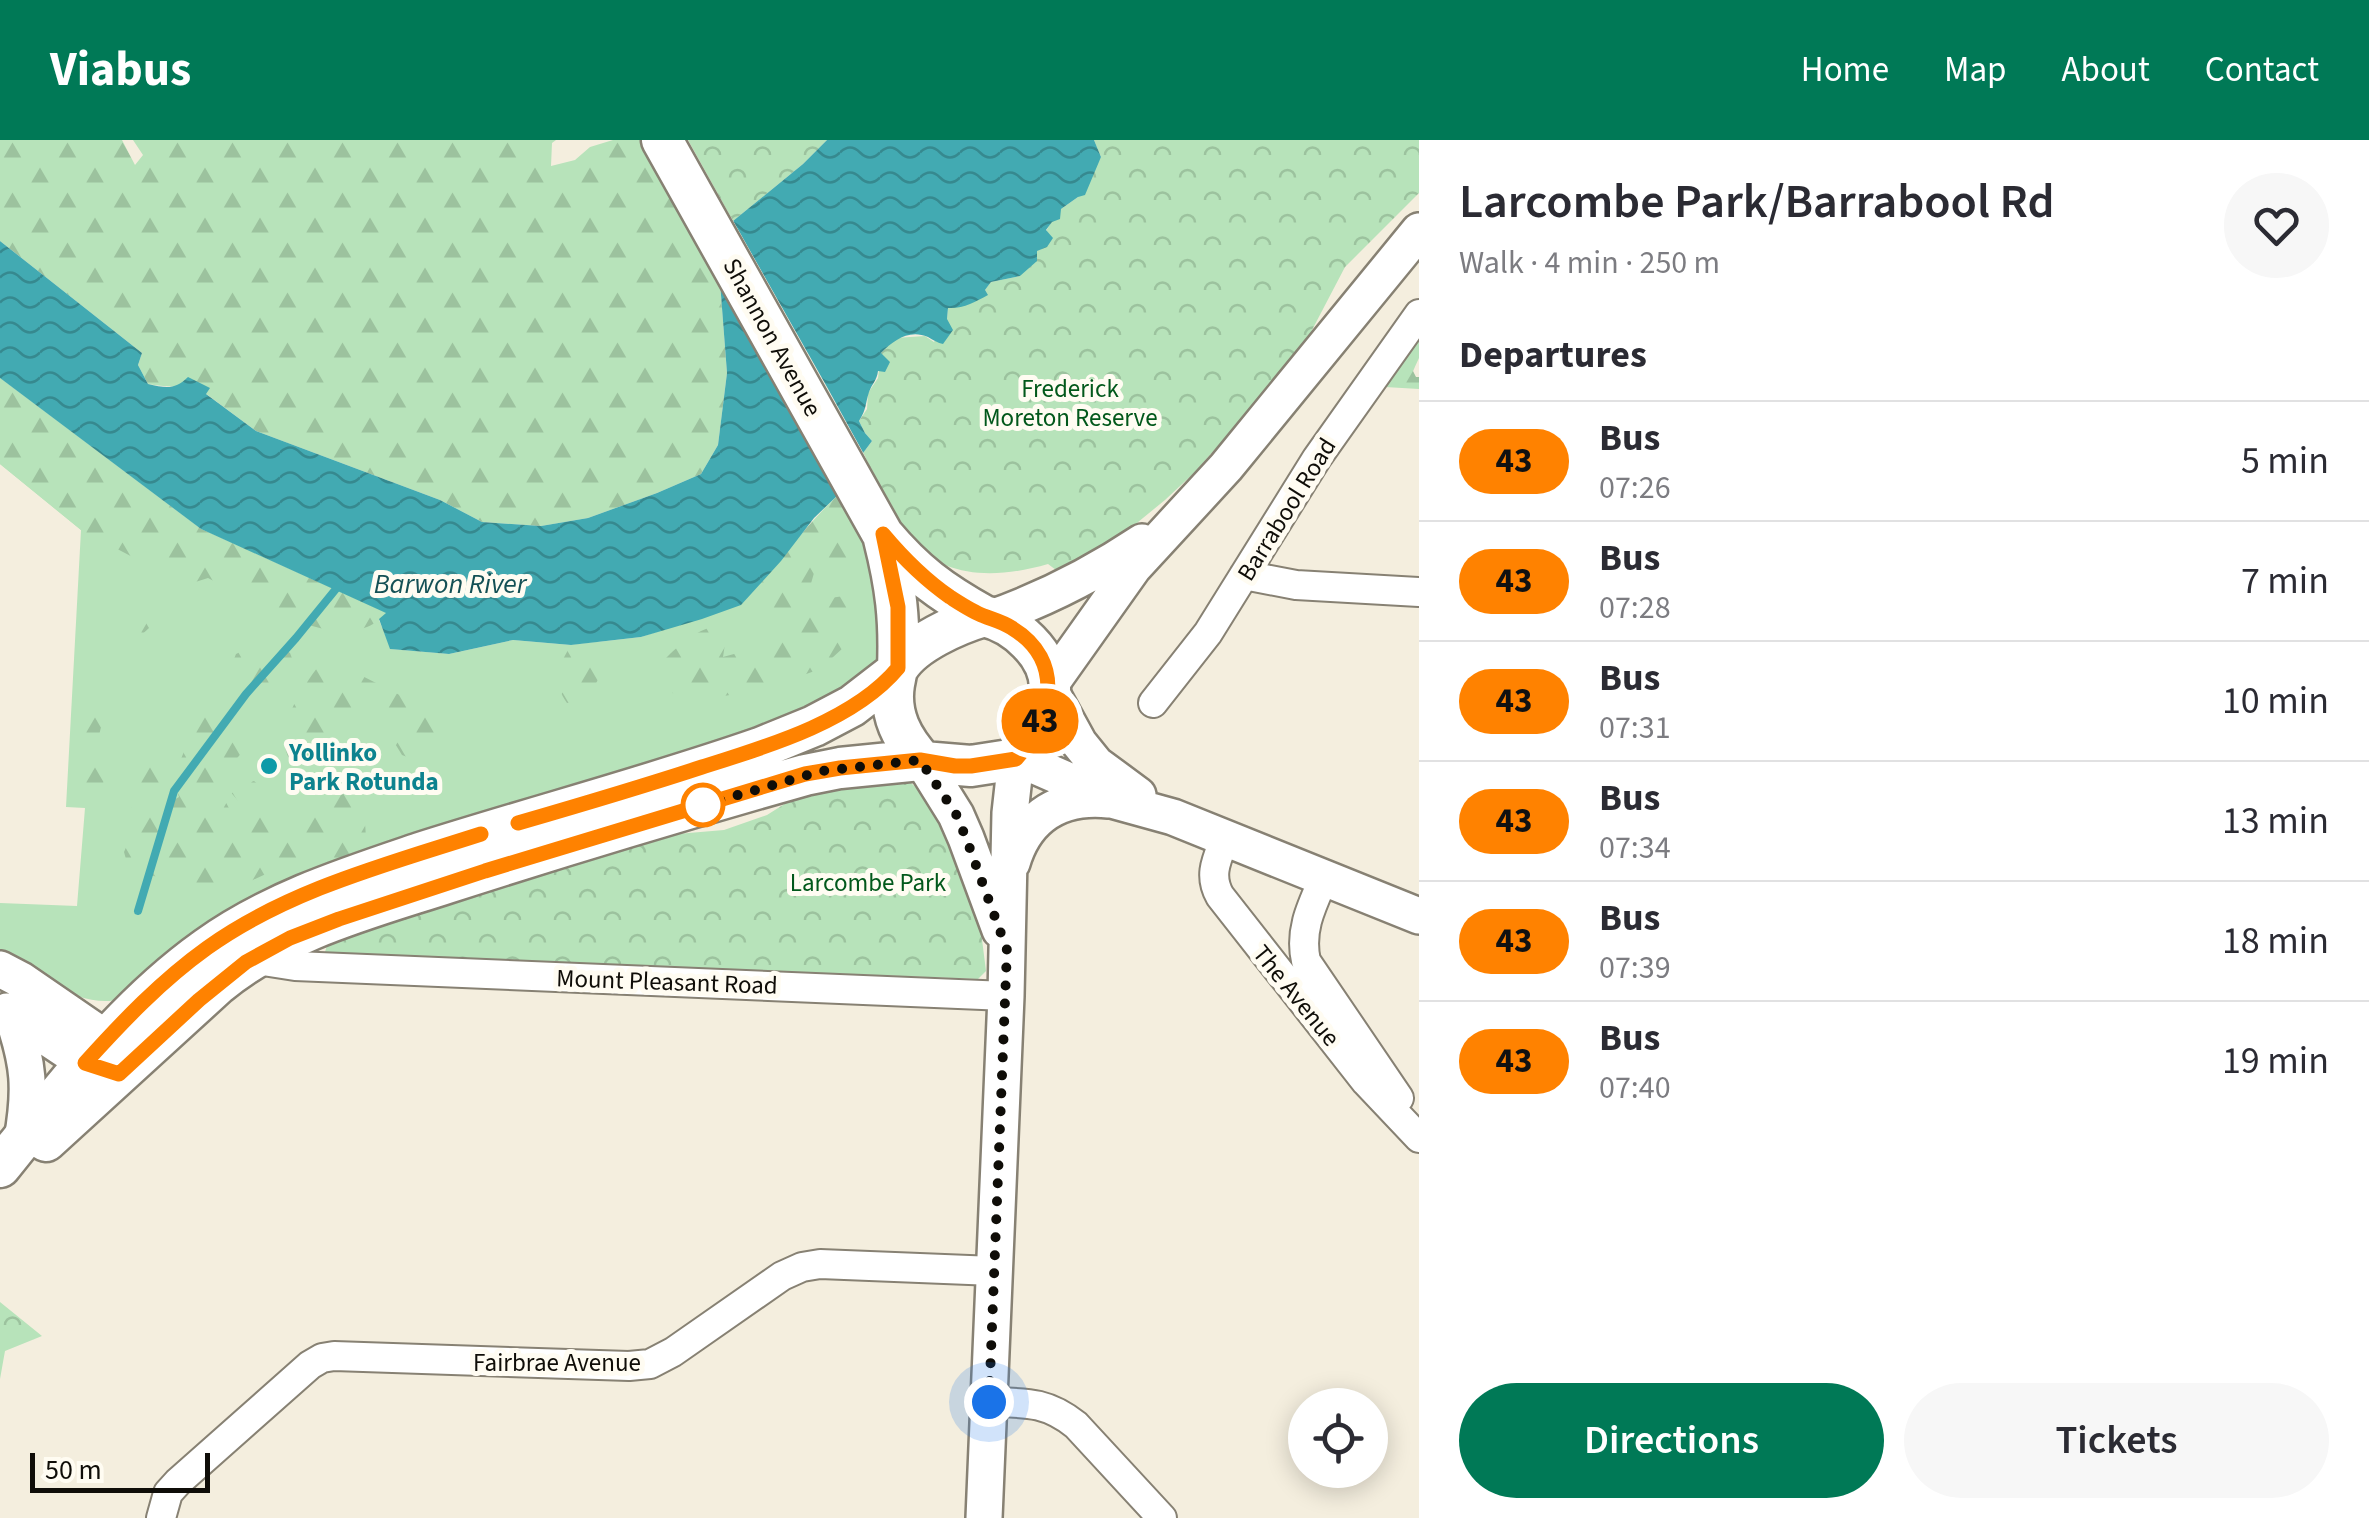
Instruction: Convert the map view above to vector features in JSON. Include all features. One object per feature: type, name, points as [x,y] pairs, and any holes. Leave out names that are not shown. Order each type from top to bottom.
[{"type":"main road","name":"Shannon Avenue","points":[[662,140],[883,534],[917,572],[955,600],[988,617]]},
{"type":"main road","name":"Shannon Avenue","points":[[883,534],[898,607],[897,670]]},
{"type":"main road","points":[[0,1182],[104,1059],[143,1001],[206,948],[249,922],[342,879],[666,779],[814,726],[852,706],[944,630],[988,617],[1028,640],[1042,662],[1050,688],[1040,722],[1016,759],[971,766],[921,761],[805,774],[485,871],[290,938],[246,962],[199,1000],[104,1059],[11,1154]]},
{"type":"main road","points":[[897,670],[894,715],[902,736],[921,761]]},
{"type":"street","points":[[1173,817],[1096,764],[1050,688],[1126,577],[1226,467],[1419,231]]},
{"type":"street","name":"Barrabool Road","points":[[1153,703],[1208,634],[1317,458],[1419,314]]},
{"type":"street","points":[[988,617],[1066,587],[1179,518]]},
{"type":"street","points":[[1244,574],[1296,585],[1419,592]]},
{"type":"street","points":[[984,1518],[1010,813],[1016,759],[1115,801],[1173,817],[1419,916]]},
{"type":"street","points":[[921,761],[956,814],[1007,950]]},
{"type":"street","points":[[1010,875],[1022,836],[1047,812],[1085,799],[1115,801]]},
{"type":"street","name":"The Avenue","points":[[1225,838],[1213,874],[1220,896],[1366,1082],[1419,1134]]},
{"type":"street","name":"The Avenue","points":[[1324,878],[1305,926],[1306,960],[1386,1077],[1419,1134]]},
{"type":"street","points":[[325,925],[310,938],[305,949],[309,960],[327,966]]},
{"type":"street","name":"Mount Pleasant Road","points":[[246,962],[1006,996]]},
{"type":"street","points":[[0,969],[43,994],[104,1059]]},
{"type":"street","points":[[6,1011],[104,1059]]},
{"type":"street","points":[[6,1011],[22,1045],[28,1079],[28,1101],[11,1154]]},
{"type":"street","name":"Fairbrae Avenue","points":[[161,1518],[168,1493],[178,1482],[322,1358],[650,1364],[782,1276],[802,1267],[820,1264],[994,1270]]},
{"type":"street","points":[[989,1402],[1037,1404],[1060,1412],[1162,1518]]},
{"type":"green space","points":[[0,140],[122,140],[135,165],[143,155],[133,140],[556,140],[552,143],[551,166],[575,160],[590,147],[613,140],[641,140],[720,282],[727,373],[718,445],[701,474],[588,518],[541,526],[482,522],[440,500],[256,431],[205,393],[209,388],[148,384],[138,365],[142,353],[0,241]]},
{"type":"green space","points":[[688,140],[827,140],[733,221]]},
{"type":"green space","name":"Frederick Moreton Reserve","points":[[1094,140],[1419,140],[1419,193],[1345,267],[1300,353],[1194,473],[1099,554],[1060,573],[1048,564],[1011,572],[955,569],[938,562],[909,537],[863,453],[872,441],[859,421],[867,409],[868,393],[878,378],[881,353],[895,338],[925,336],[934,342],[947,319],[948,308],[985,290],[991,282],[1020,276],[1052,221],[1078,197],[1101,157]]},
{"type":"green space","points":[[1419,330],[1419,358],[1413,371],[1419,377],[1419,389],[1385,387],[1383,381]]},
{"type":"green space","points":[[0,378],[201,529],[387,613],[379,620],[391,649],[449,654],[513,640],[571,645],[641,637],[741,604],[749,593],[883,535],[896,672],[121,999],[106,1001],[74,995],[0,956],[0,903],[77,906],[85,808],[66,807],[81,530],[0,464]]},
{"type":"green space","points":[[0,378],[201,529],[387,613],[370,626],[348,631],[307,625],[208,578],[186,585],[81,530],[0,464]]},
{"type":"green space","points":[[839,494],[866,544],[845,563],[816,566],[810,587],[816,600],[844,596],[855,615],[843,648],[820,669],[765,689],[706,699],[672,693],[664,660],[693,636],[728,624],[723,657],[750,648],[762,639],[778,615],[762,598],[749,593]]},
{"type":"green space","points":[[140,613],[149,628],[135,641],[120,640],[116,626],[126,615]]},
{"type":"green space","points":[[275,641],[290,653],[293,661],[276,690],[247,704],[228,682],[236,654]]},
{"type":"green space","points":[[597,642],[605,661],[599,678],[587,699],[567,703],[558,680],[563,660],[571,645]]},
{"type":"green space","points":[[325,657],[433,712],[459,729],[456,735],[418,761],[402,755],[394,742],[398,733],[389,719],[367,718],[327,733],[324,744],[308,752],[299,765],[291,763],[285,747],[286,724],[297,699]]},
{"type":"green space","points":[[98,685],[103,702],[99,740],[116,767],[105,777],[100,796],[93,801],[82,795],[75,775],[85,743],[89,688]]},
{"type":"green space","points":[[201,714],[242,722],[254,738],[233,763],[220,791],[233,816],[227,830],[230,841],[246,838],[248,823],[245,811],[229,790],[254,781],[274,798],[279,810],[291,817],[301,815],[315,788],[332,772],[349,790],[364,817],[363,852],[284,886],[268,873],[211,899],[197,896],[183,883],[129,870],[124,852],[134,829],[131,804],[138,780],[151,758],[160,754],[167,765],[163,806],[179,797],[173,779],[191,719]]},
{"type":"green space","name":"Larcombe Park","points":[[911,783],[930,800],[977,900],[986,971],[978,979],[325,952],[328,942],[567,862],[665,835],[724,830],[767,815],[802,793]]},
{"type":"green space","points":[[0,1302],[42,1336],[5,1351],[0,1379]]},
{"type":"water","points":[[827,140],[1094,140],[1101,157],[1085,195],[1061,209],[1060,219],[1046,230],[1053,238],[1047,247],[1037,251],[1037,261],[1020,276],[991,282],[985,290],[988,295],[983,298],[948,308],[947,319],[953,330],[943,344],[921,335],[908,335],[881,353],[890,362],[885,372],[878,371],[859,421],[872,441],[863,453],[733,221]]},
{"type":"water","name":"Barwon River","points":[[0,241],[142,353],[138,365],[148,384],[170,387],[188,377],[210,388],[206,394],[256,431],[440,500],[482,522],[541,526],[588,518],[701,474],[718,445],[727,373],[720,282],[839,494],[741,605],[702,619],[641,637],[571,645],[513,640],[449,654],[390,649],[379,619],[386,613],[201,529],[0,378]]},
{"type":"pier","points":[[731,217],[866,458],[862,458],[728,220]]},
{"type":"waterway","points":[[138,911],[174,791],[246,694],[340,584]]},
{"type":"bus line","name":"43","points":[[481,834],[325,885],[237,928],[206,948],[143,1001],[85,1063],[119,1074],[218,984],[260,954],[339,919],[485,871],[822,771],[920,760],[971,766],[1016,759],[1040,722],[1050,685],[1028,640],[942,591],[917,572],[883,534],[898,607],[898,668],[869,694],[814,726],[760,748],[518,823]]},
{"type":"place","name":"Yollinko Park Rotunda","points":[[269,766]]},
{"type":"route","points":[[703,805],[822,771],[920,760],[956,814],[1007,950],[989,1402]]}]
